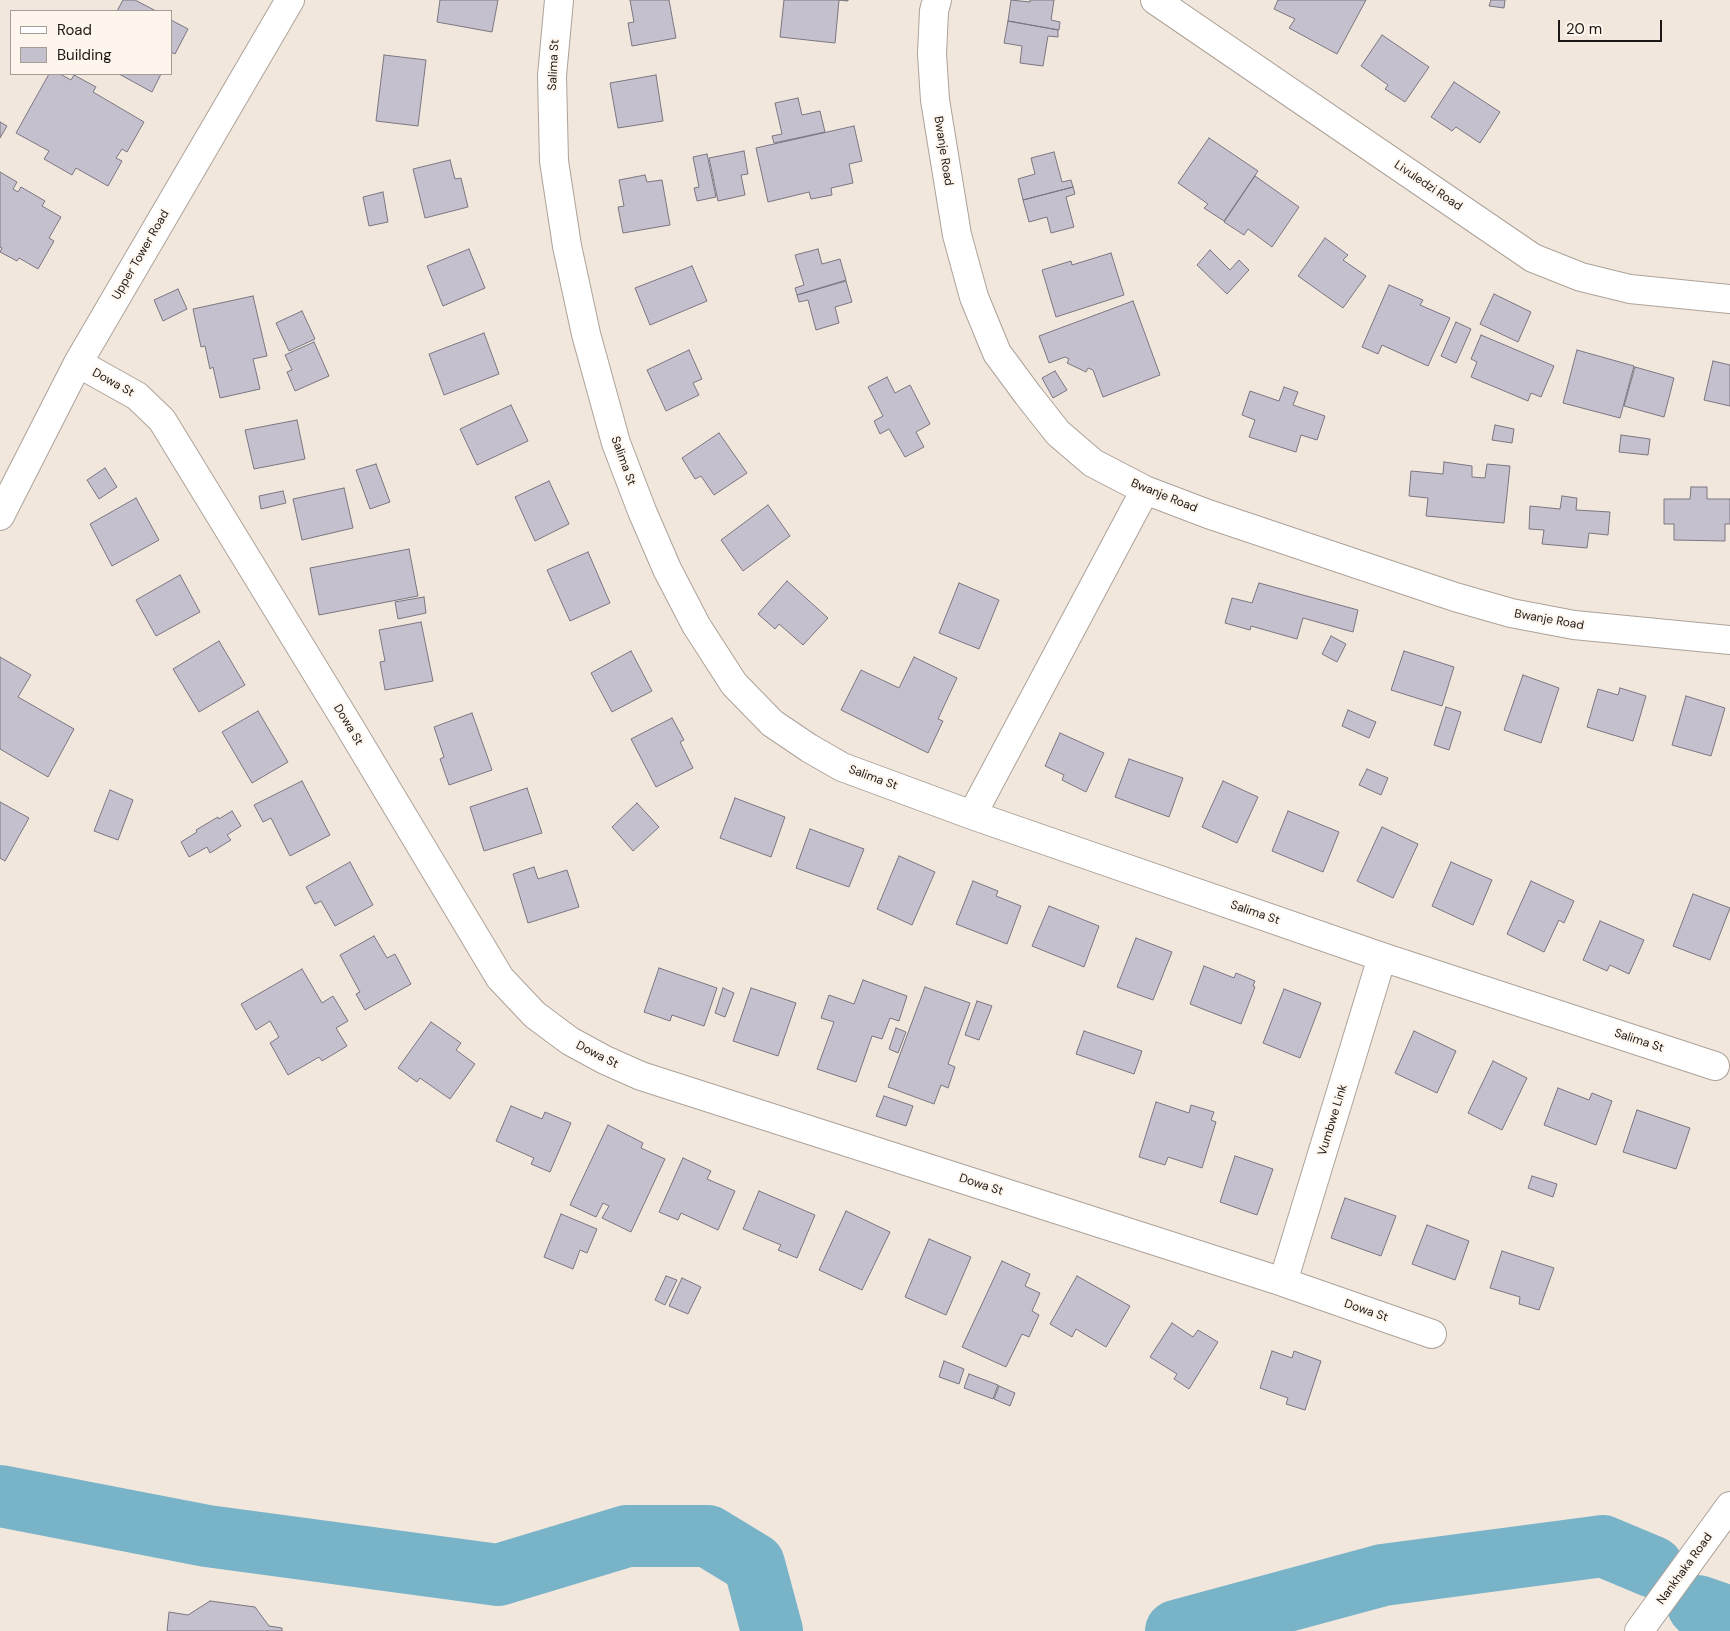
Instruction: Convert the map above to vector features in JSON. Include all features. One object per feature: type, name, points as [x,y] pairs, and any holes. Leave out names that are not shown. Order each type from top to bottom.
[{"type":"street","name":"Upper Tower Road","points":[[0,516],[78,363],[290,0]]},
{"type":"street","name":"Salima St","points":[[559,0],[552,76],[554,161],[567,246],[584,324],[616,443],[667,569],[692,618],[734,684],[772,723],[842,767],[972,815],[1382,958],[1715,1066]]},
{"type":"street","name":"Bwanje Road","points":[[936,0],[932,54],[935,100],[957,235],[974,297],[997,353],[1058,432],[1093,463],[1145,490],[1208,514],[1419,585],[1510,613],[1574,625],[1730,640]]},
{"type":"street","name":"Livuledzi Road","points":[[1155,0],[1533,258],[1581,277],[1630,289],[1730,299]]},
{"type":"street","name":"Dowa St","points":[[78,363],[137,396],[162,420],[308,658],[500,978],[536,1015],[570,1041],[605,1060],[641,1076],[1283,1282],[1432,1334]]},
{"type":"street","points":[[972,815],[1145,490]]},
{"type":"street","name":"Vumbwe Link","points":[[1283,1282],[1382,958]]},
{"type":"street","name":"Nankhaka Road","points":[[1639,1631],[1730,1506]]},
{"type":"building","points":[[123,0],[135,0],[154,10],[118,10]]},
{"type":"building","points":[[440,0],[498,0],[492,32],[437,22]]},
{"type":"building","points":[[630,0],[669,0],[676,38],[632,46],[628,23],[634,22]]},
{"type":"building","points":[[784,0],[839,0],[835,43],[780,37]]},
{"type":"building","points":[[1011,0],[1030,2],[1030,0],[1054,0],[1051,20],[1060,22],[1059,30],[1008,21]]},
{"type":"building","points":[[1278,0],[1366,0],[1337,54],[1289,28],[1295,19],[1274,9]]},
{"type":"building","points":[[1491,0],[1505,0],[1504,8],[1489,6]]},
{"type":"building","points":[[172,21],[188,29],[175,54],[172,52]]},
{"type":"building","points":[[1008,21],[1058,30],[1058,37],[1048,36],[1043,66],[1020,63],[1022,46],[1004,43]]},
{"type":"building","points":[[1382,35],[1429,67],[1405,102],[1385,89],[1388,85],[1361,66]]},
{"type":"building","points":[[384,55],[426,60],[418,126],[376,121]]},
{"type":"building","points":[[48,75],[62,75],[71,80],[74,75],[96,87],[93,92],[144,122],[127,152],[122,149],[116,158],[122,161],[108,186],[76,168],[72,175],[44,159],[49,151],[16,133]]},
{"type":"building","points":[[121,75],[160,75],[152,92]]},
{"type":"building","points":[[656,75],[663,121],[618,128],[610,83]]},
{"type":"building","points":[[1454,82],[1500,112],[1480,143],[1456,127],[1452,131],[1431,117]]},
{"type":"building","points":[[798,98],[802,115],[820,111],[825,132],[774,143],[772,136],[782,134],[775,103]]},
{"type":"building","points":[[0,122],[7,126],[0,138]]},
{"type":"building","points":[[854,126],[862,161],[849,164],[853,183],[831,188],[832,195],[811,199],[809,192],[768,202],[756,148]]},
{"type":"building","points":[[1209,138],[1258,171],[1224,221],[1204,208],[1208,204],[1178,183]]},
{"type":"building","points":[[744,151],[748,174],[741,175],[745,195],[718,201],[709,158]]},
{"type":"building","points":[[1054,152],[1062,182],[1071,180],[1073,187],[1023,200],[1018,179],[1035,174],[1031,158]]},
{"type":"building","points":[[707,154],[716,197],[697,201],[694,188],[699,187],[693,157]]},
{"type":"building","points":[[450,160],[455,179],[461,178],[468,207],[425,218],[413,169]]},
{"type":"building","points":[[0,172],[17,182],[13,189],[18,192],[21,187],[45,201],[42,206],[61,217],[49,238],[54,241],[38,269],[19,258],[17,261],[0,252],[2,248],[0,247]]},
{"type":"building","points":[[645,175],[647,182],[662,180],[670,225],[623,233],[618,207],[624,206],[619,180]]},
{"type":"building","points":[[1255,176],[1299,207],[1272,247],[1248,229],[1244,235],[1224,222]]},
{"type":"building","points":[[1073,187],[1075,194],[1066,197],[1074,227],[1051,233],[1047,217],[1029,222],[1023,200]]},
{"type":"building","points":[[383,192],[388,222],[369,226],[363,197]]},
{"type":"building","points":[[1325,238],[1348,255],[1343,260],[1366,276],[1343,308],[1298,276]]},
{"type":"building","points":[[469,249],[485,288],[443,306],[427,266]]},
{"type":"building","points":[[818,249],[822,264],[840,259],[846,280],[797,295],[795,288],[804,285],[795,255]]},
{"type":"building","points":[[1210,250],[1230,270],[1239,260],[1249,270],[1227,294],[1197,265]]},
{"type":"building","points":[[1111,253],[1124,295],[1056,317],[1042,270],[1071,261],[1072,265]]},
{"type":"building","points":[[692,266],[707,301],[650,325],[635,288]]},
{"type":"building","points":[[846,281],[852,302],[835,307],[839,323],[816,330],[808,300],[799,302],[797,295]]},
{"type":"building","points":[[1389,285],[1423,300],[1420,305],[1450,318],[1428,366],[1382,345],[1378,354],[1362,347]]},
{"type":"building","points":[[178,289],[187,309],[163,321],[154,300]]},
{"type":"building","points":[[1494,294],[1531,312],[1518,342],[1480,324]]},
{"type":"building","points":[[253,296],[267,356],[253,359],[260,389],[220,398],[213,367],[210,369],[205,346],[201,347],[193,309]]},
{"type":"building","points":[[1133,301],[1160,375],[1103,397],[1093,370],[1088,368],[1086,372],[1067,363],[1069,359],[1065,357],[1049,363],[1039,336]]},
{"type":"building","points":[[302,311],[315,339],[289,351],[276,323]]},
{"type":"building","points":[[1456,322],[1471,329],[1456,363],[1441,356]]},
{"type":"building","points":[[484,333],[499,374],[444,395],[429,354]]},
{"type":"building","points":[[1481,335],[1554,366],[1541,397],[1531,393],[1528,401],[1471,377],[1477,362],[1471,359]]},
{"type":"building","points":[[314,342],[329,376],[295,391],[287,372],[292,370],[285,355]]},
{"type":"building","points":[[689,350],[702,379],[693,383],[699,395],[666,411],[647,370]]},
{"type":"building","points":[[1577,350],[1634,366],[1620,418],[1563,403]]},
{"type":"building","points":[[1713,361],[1730,365],[1730,406],[1704,400]]},
{"type":"building","points":[[1635,367],[1674,378],[1664,417],[1624,406]]},
{"type":"building","points":[[1055,371],[1067,390],[1053,398],[1042,378]]},
{"type":"building","points":[[887,377],[895,393],[910,385],[930,424],[916,432],[924,447],[905,457],[889,429],[880,434],[874,421],[883,416],[868,387]]},
{"type":"building","points":[[1284,387],[1298,392],[1293,405],[1325,416],[1317,440],[1301,435],[1296,452],[1249,437],[1255,420],[1242,415],[1250,391],[1279,401]]},
{"type":"building","points":[[511,405],[528,441],[477,465],[460,429]]},
{"type":"building","points":[[297,420],[305,459],[254,469],[245,430]]},
{"type":"building","points":[[1495,425],[1514,429],[1512,443],[1492,440]]},
{"type":"building","points":[[719,433],[747,473],[714,495],[701,476],[695,479],[682,458]]},
{"type":"building","points":[[1621,435],[1650,439],[1648,455],[1619,452]]},
{"type":"building","points":[[1444,462],[1472,466],[1472,477],[1485,478],[1487,464],[1510,466],[1504,523],[1426,516],[1428,498],[1409,496],[1411,471],[1443,474]]},
{"type":"building","points":[[376,464],[390,502],[370,509],[356,470]]},
{"type":"building","points":[[105,468],[117,487],[99,499],[87,480]]},
{"type":"building","points":[[549,481],[569,524],[535,541],[515,497]]},
{"type":"building","points":[[1691,487],[1707,487],[1707,499],[1730,499],[1730,524],[1725,524],[1725,541],[1674,540],[1674,524],[1664,524],[1664,499],[1690,499]]},
{"type":"building","points":[[344,488],[353,528],[302,540],[293,499]]},
{"type":"building","points":[[283,491],[286,503],[261,509],[259,496]]},
{"type":"building","points":[[1562,496],[1577,498],[1576,510],[1610,512],[1608,535],[1589,533],[1587,548],[1542,544],[1544,530],[1529,529],[1530,506],[1560,509]]},
{"type":"building","points":[[136,498],[159,540],[112,566],[90,524]]},
{"type":"building","points":[[768,505],[790,536],[743,571],[721,540]]},
{"type":"building","points":[[409,549],[418,596],[319,615],[310,568]]},
{"type":"building","points":[[588,552],[610,603],[570,621],[547,570]]},
{"type":"building","points":[[180,575],[200,612],[156,636],[136,600]]},
{"type":"building","points":[[787,581],[828,618],[803,645],[779,624],[775,629],[758,614]]},
{"type":"building","points":[[959,583],[999,600],[979,649],[939,633]]},
{"type":"building","points":[[1259,583],[1358,610],[1353,632],[1303,618],[1297,639],[1251,626],[1250,630],[1225,623],[1232,598],[1252,603]]},
{"type":"building","points":[[424,597],[426,613],[398,619],[395,602]]},
{"type":"building","points":[[421,622],[433,681],[385,690],[380,662],[385,661],[379,630]]},
{"type":"building","points":[[1331,636],[1346,644],[1337,662],[1322,654]]},
{"type":"building","points":[[219,641],[245,685],[199,712],[173,669]]},
{"type":"building","points":[[631,651],[652,691],[612,712],[591,673]]},
{"type":"building","points":[[1404,651],[1454,667],[1442,706],[1391,690]]},
{"type":"building","points":[[0,657],[31,675],[18,697],[74,729],[48,777],[0,749]]},
{"type":"building","points":[[914,657],[957,678],[938,719],[943,721],[928,753],[841,710],[861,670],[899,688]]},
{"type":"building","points":[[1523,675],[1559,688],[1541,743],[1504,730]]},
{"type":"building","points":[[1620,688],[1646,696],[1633,741],[1587,727],[1598,689],[1618,695]]},
{"type":"building","points":[[1686,696],[1725,708],[1711,756],[1672,745]]},
{"type":"building","points":[[1446,707],[1461,712],[1449,750],[1434,745]]},
{"type":"building","points":[[1348,710],[1376,722],[1369,738],[1342,726]]},
{"type":"building","points":[[258,711],[288,762],[252,783],[222,732]]},
{"type":"building","points":[[472,713],[492,770],[449,785],[440,759],[444,757],[434,727]]},
{"type":"building","points":[[672,718],[684,740],[680,742],[693,768],[656,787],[631,739]]},
{"type":"building","points":[[1060,733],[1104,753],[1086,792],[1062,780],[1064,775],[1045,766]]},
{"type":"building","points":[[1129,759],[1183,778],[1169,817],[1115,797]]},
{"type":"building","points":[[1367,769],[1388,778],[1381,795],[1359,785]]},
{"type":"building","points":[[302,781],[330,835],[290,856],[271,818],[263,822],[254,805]]},
{"type":"building","points":[[1223,781],[1258,797],[1237,843],[1202,827]]},
{"type":"building","points":[[527,788],[542,833],[484,851],[470,807]]},
{"type":"building","points":[[110,790],[133,800],[118,840],[94,831]]},
{"type":"building","points":[[735,798],[785,817],[771,857],[720,838]]},
{"type":"building","points":[[0,802],[29,818],[5,861],[0,858]]},
{"type":"building","points":[[637,803],[659,827],[633,851],[612,827]]},
{"type":"building","points":[[232,811],[241,826],[227,835],[231,840],[210,853],[207,847],[189,857],[181,842],[197,832],[196,830]]},
{"type":"building","points":[[1288,811],[1339,832],[1323,872],[1272,851]]},
{"type":"building","points":[[1382,827],[1418,844],[1393,898],[1357,881]]},
{"type":"building","points":[[810,829],[864,849],[849,887],[796,868]]},
{"type":"building","points":[[899,856],[935,872],[912,925],[877,909]]},
{"type":"building","points":[[350,862],[373,905],[335,926],[321,901],[315,904],[306,887]]},
{"type":"building","points":[[1451,862],[1492,880],[1473,925],[1432,906]]},
{"type":"building","points":[[534,867],[538,879],[567,870],[579,907],[528,923],[513,874]]},
{"type":"building","points":[[973,881],[998,891],[996,896],[1021,906],[1007,944],[956,924]]},
{"type":"building","points":[[1531,881],[1574,901],[1564,923],[1559,920],[1544,952],[1507,934]]},
{"type":"building","points":[[1693,894],[1730,908],[1710,960],[1673,946]]},
{"type":"building","points":[[1049,906],[1099,926],[1084,967],[1032,946]]},
{"type":"building","points":[[1600,921],[1644,940],[1629,974],[1610,965],[1607,971],[1583,960]]},
{"type":"building","points":[[374,936],[387,958],[395,954],[411,984],[365,1010],[356,994],[360,992],[340,955]]},
{"type":"building","points":[[1136,938],[1172,952],[1153,1000],[1117,987]]},
{"type":"building","points":[[1204,966],[1234,978],[1236,973],[1255,981],[1253,986],[1255,987],[1241,1024],[1190,1004]]},
{"type":"building","points":[[659,968],[717,988],[704,1026],[672,1015],[670,1021],[644,1012]]},
{"type":"building","points":[[302,969],[322,1003],[333,996],[348,1021],[336,1028],[347,1046],[322,1061],[319,1057],[288,1075],[270,1043],[279,1037],[270,1021],[256,1030],[241,1004]]},
{"type":"building","points":[[863,980],[907,996],[899,1021],[890,1018],[882,1039],[872,1036],[856,1082],[817,1069],[834,1022],[821,1018],[829,995],[854,1004]]},
{"type":"building","points":[[925,987],[970,1003],[948,1064],[955,1067],[948,1088],[941,1085],[934,1104],[888,1087]]},
{"type":"building","points":[[723,988],[734,993],[725,1017],[715,1013]]},
{"type":"building","points":[[751,988],[796,1003],[778,1056],[733,1041]]},
{"type":"building","points":[[1284,989],[1321,1003],[1300,1058],[1263,1043]]},
{"type":"building","points":[[977,1001],[992,1006],[979,1040],[965,1035]]},
{"type":"building","points":[[431,1022],[461,1043],[456,1050],[475,1064],[450,1099],[420,1078],[417,1082],[398,1068]]},
{"type":"building","points":[[896,1028],[906,1032],[898,1053],[889,1049]]},
{"type":"building","points":[[1084,1031],[1142,1051],[1134,1074],[1076,1054]]},
{"type":"building","points":[[1414,1031],[1456,1051],[1437,1093],[1395,1073]]},
{"type":"building","points":[[1493,1061],[1527,1078],[1502,1130],[1468,1113]]},
{"type":"building","points":[[1558,1088],[1589,1100],[1592,1093],[1612,1101],[1596,1145],[1544,1125]]},
{"type":"building","points":[[884,1096],[913,1106],[906,1126],[876,1116]]},
{"type":"building","points":[[1156,1102],[1189,1113],[1191,1105],[1214,1112],[1211,1120],[1216,1122],[1202,1168],[1168,1157],[1165,1165],[1139,1157]]},
{"type":"building","points":[[511,1106],[542,1119],[545,1112],[571,1123],[550,1172],[531,1164],[534,1158],[496,1141]]},
{"type":"building","points":[[1637,1110],[1690,1128],[1676,1169],[1623,1152]]},
{"type":"building","points":[[608,1125],[643,1143],[641,1148],[665,1159],[631,1232],[602,1218],[609,1206],[603,1203],[596,1217],[570,1205]]},
{"type":"building","points":[[1235,1156],[1273,1169],[1257,1215],[1220,1202]]},
{"type":"building","points":[[683,1158],[711,1171],[707,1179],[735,1191],[718,1230],[681,1213],[678,1220],[659,1212]]},
{"type":"building","points":[[1532,1176],[1557,1184],[1553,1197],[1528,1188]]},
{"type":"building","points":[[759,1191],[815,1215],[797,1258],[778,1250],[781,1245],[743,1229]]},
{"type":"building","points":[[1345,1198],[1396,1216],[1381,1256],[1331,1238]]},
{"type":"building","points":[[846,1211],[890,1232],[862,1290],[819,1270]]},
{"type":"building","points":[[561,1214],[597,1229],[587,1253],[580,1250],[573,1269],[544,1257]]},
{"type":"building","points":[[1427,1225],[1469,1241],[1455,1280],[1412,1264]]},
{"type":"building","points":[[929,1239],[971,1257],[946,1315],[905,1297]]},
{"type":"building","points":[[1502,1251],[1554,1268],[1539,1310],[1519,1304],[1520,1297],[1490,1288]]},
{"type":"building","points":[[1002,1261],[1030,1274],[1025,1286],[1040,1293],[1032,1311],[1039,1315],[1029,1337],[1022,1334],[1006,1367],[962,1347]]},
{"type":"building","points":[[666,1276],[677,1280],[665,1305],[655,1300]]},
{"type":"building","points":[[1077,1276],[1130,1306],[1106,1347],[1076,1329],[1072,1337],[1050,1324]]},
{"type":"building","points":[[682,1278],[701,1287],[688,1314],[669,1306]]},
{"type":"building","points":[[1172,1323],[1193,1337],[1198,1330],[1218,1342],[1189,1389],[1174,1379],[1177,1374],[1150,1357]]},
{"type":"building","points":[[1272,1351],[1292,1358],[1294,1351],[1321,1361],[1305,1410],[1286,1404],[1288,1398],[1260,1388]]},
{"type":"building","points":[[944,1361],[964,1369],[959,1384],[939,1377]]},
{"type":"building","points":[[969,1374],[998,1385],[993,1399],[964,1388]]},
{"type":"building","points":[[999,1386],[1015,1393],[1010,1406],[994,1399]]},
{"type":"building","points":[[210,1601],[255,1607],[269,1626],[282,1628],[282,1631],[167,1631],[169,1612],[188,1615]]},
{"type":"waterway","points":[[0,1496],[207,1536],[498,1575],[627,1536],[708,1536],[754,1564],[772,1631]]},
{"type":"waterway","points":[[1176,1631],[1383,1575],[1603,1546],[1653,1567]]},
{"type":"waterway","points":[[1698,1606],[1730,1617]]}]
